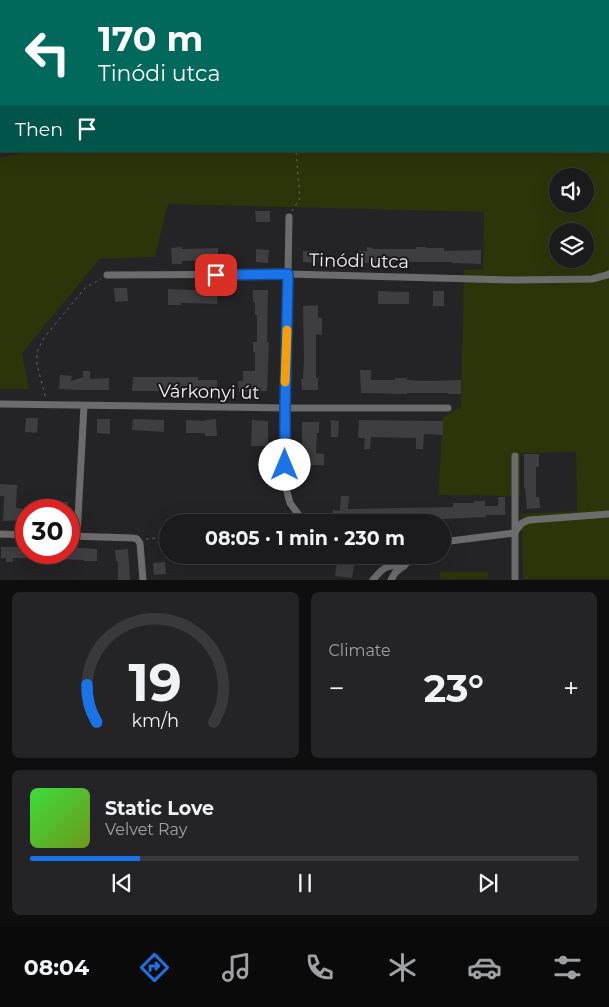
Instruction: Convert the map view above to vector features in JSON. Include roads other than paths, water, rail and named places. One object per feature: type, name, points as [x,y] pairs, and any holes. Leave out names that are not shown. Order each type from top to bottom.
[{"type":"street","points":[[289,217],[285,484],[290,502],[298,514]]},
{"type":"street","name":"Tinódi utca","points":[[107,275],[288,274],[513,280],[592,279],[609,274]]},
{"type":"street","name":"Várkonyi út","points":[[0,404],[448,408]]},
{"type":"street","points":[[79,499],[84,406]]},
{"type":"street","points":[[514,580],[515,456]]},
{"type":"street","points":[[451,541],[514,533],[522,524],[529,520],[609,514]]},
{"type":"street","points":[[0,534],[15,535]]},
{"type":"street","points":[[80,536],[133,538],[140,541],[143,580]]},
{"type":"street","points":[[373,580],[387,566],[404,566]]},
{"type":"street","points":[[391,580],[404,566]]}]
